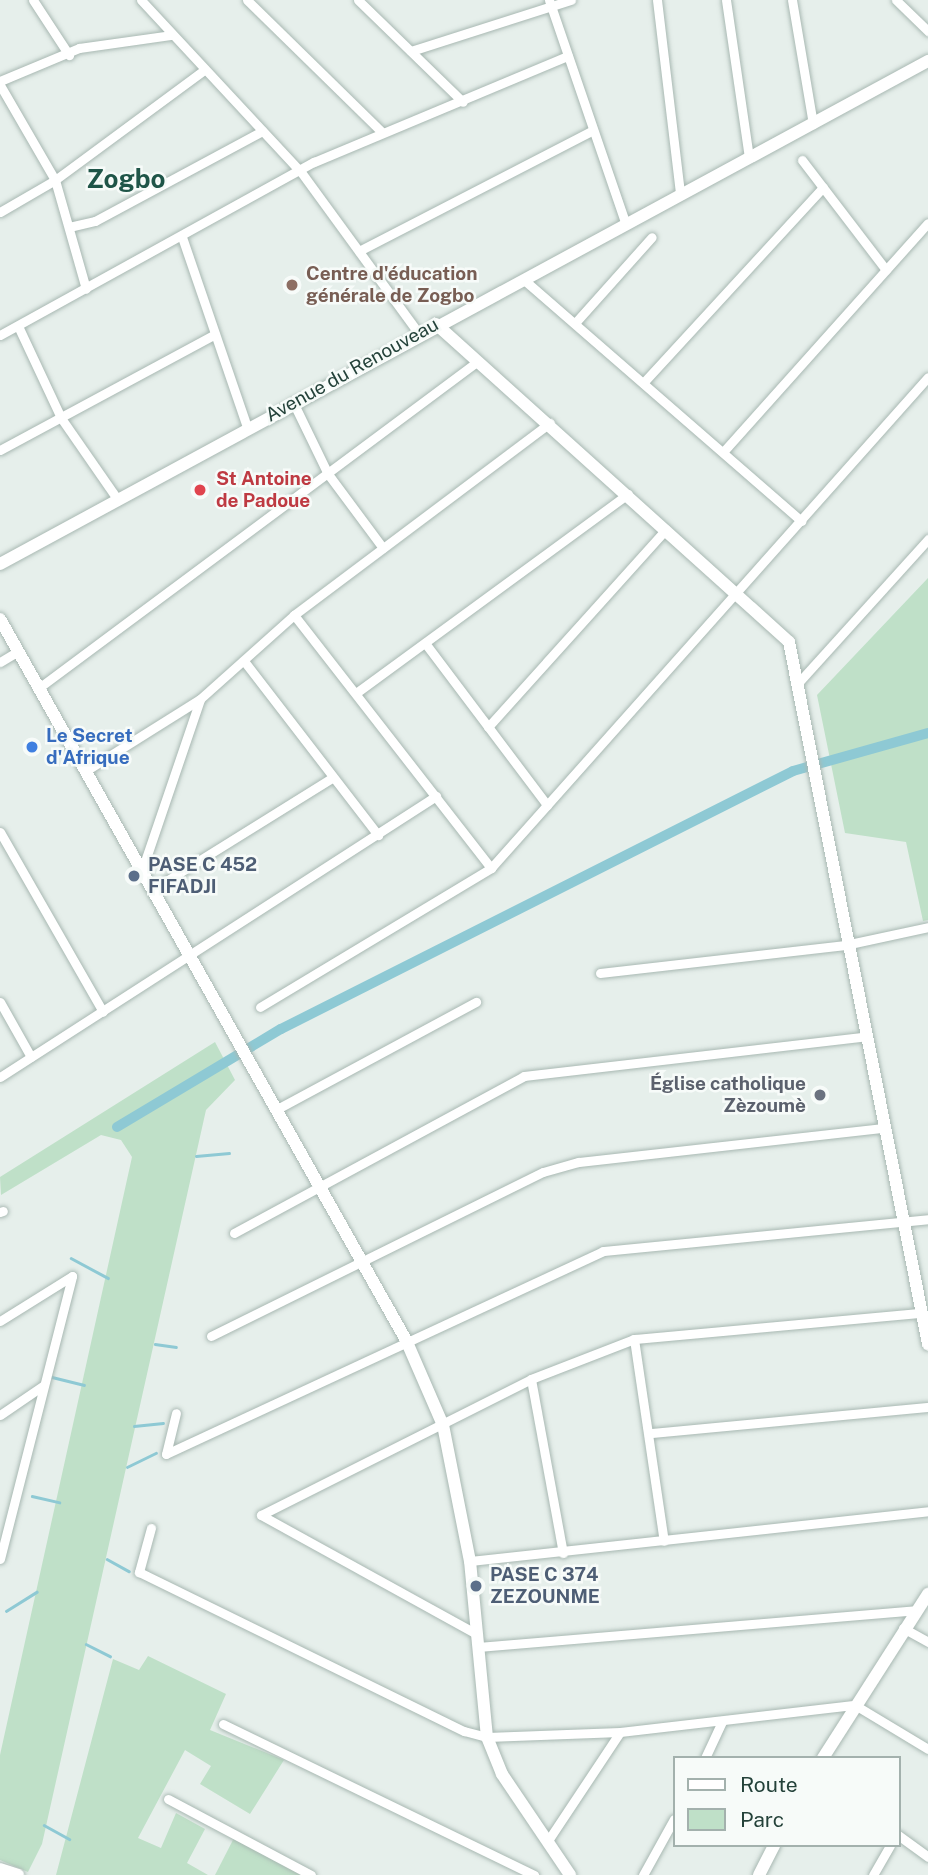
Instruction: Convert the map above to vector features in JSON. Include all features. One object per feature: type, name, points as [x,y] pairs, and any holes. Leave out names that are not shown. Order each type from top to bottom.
[{"type":"street","points":[[33,0],[69,55]]},
{"type":"street","points":[[141,0],[301,172],[419,334]]},
{"type":"street","points":[[247,0],[382,132]]},
{"type":"street","points":[[358,0],[463,102]]},
{"type":"street","points":[[411,51],[550,3],[571,0]]},
{"type":"street","points":[[657,0],[680,192]]},
{"type":"street","points":[[726,0],[749,158]]},
{"type":"street","points":[[792,0],[813,124]]},
{"type":"street","points":[[896,0],[928,30]]},
{"type":"street","points":[[550,3],[625,222]]},
{"type":"street","points":[[86,289],[55,180],[0,83],[69,55],[172,35]]},
{"type":"street","points":[[0,335],[301,172],[382,132],[463,102],[568,56]]},
{"type":"street","name":"Avenue du Renouveau","points":[[0,564],[436,324],[928,61]]},
{"type":"street","points":[[0,212],[55,180],[204,70]]},
{"type":"street","points":[[359,251],[593,130]]},
{"type":"street","points":[[69,227],[95,221],[262,131]]},
{"type":"street","points":[[802,160],[887,270]]},
{"type":"street","points":[[643,383],[823,187]]},
{"type":"street","points":[[723,452],[928,223]]},
{"type":"street","points":[[182,237],[247,427]]},
{"type":"street","points":[[575,323],[652,237]]},
{"type":"street","points":[[523,279],[802,521]]},
{"type":"street","points":[[436,324],[738,593],[789,642],[813,752],[862,1037],[928,1344]]},
{"type":"street","points":[[18,326],[61,418],[118,500]]},
{"type":"street","points":[[0,450],[215,334]]},
{"type":"street","points":[[40,687],[478,361]]},
{"type":"street","points":[[260,1007],[491,868],[928,377]]},
{"type":"street","points":[[293,402],[328,474],[383,548]]},
{"type":"street","points":[[87,770],[200,699],[294,615],[550,424]]},
{"type":"street","points":[[356,692],[628,494]]},
{"type":"street","points":[[488,727],[666,529]]},
{"type":"street","points":[[799,682],[928,539]]},
{"type":"street","points":[[294,615],[491,868]]},
{"type":"street","points":[[0,619],[259,1071],[406,1340],[443,1425],[470,1561],[487,1737],[502,1774],[570,1875]]},
{"type":"street","points":[[425,643],[547,805]]},
{"type":"street","points":[[0,662],[18,650]]},
{"type":"street","points":[[244,661],[378,835]]},
{"type":"street","points":[[143,867],[200,699]]},
{"type":"street","points":[[155,888],[332,778]]},
{"type":"street","points":[[0,1077],[103,1012],[190,950],[378,835],[436,796]]},
{"type":"street","points":[[0,832],[103,1012]]},
{"type":"street","points":[[600,972],[845,944],[928,927]]},
{"type":"street","points":[[0,1002],[32,1057]]},
{"type":"street","points":[[279,1108],[476,1002]]},
{"type":"street","points":[[234,1233],[321,1182],[524,1076],[862,1037]]},
{"type":"street","points":[[211,1336],[363,1257],[542,1172],[579,1162],[881,1128]]},
{"type":"street","points":[[176,1413],[166,1454],[406,1340],[603,1251],[928,1219]]},
{"type":"street","points":[[0,1321],[72,1276],[0,1559]]},
{"type":"street","points":[[915,1610],[568,1645],[477,1641],[261,1515],[531,1380],[634,1339],[920,1313]]},
{"type":"street","points":[[634,1339],[651,1433],[664,1541]]},
{"type":"street","points":[[531,1380],[563,1553]]},
{"type":"street","points":[[0,1415],[44,1385]]},
{"type":"street","points":[[651,1433],[928,1407]]},
{"type":"street","points":[[0,1520],[13,1511]]},
{"type":"street","points":[[470,1561],[563,1553],[928,1511]]},
{"type":"street","points":[[151,1528],[139,1572],[487,1737],[620,1732],[855,1705],[928,1749]]},
{"type":"street","points":[[824,1756],[903,1628],[928,1594]]},
{"type":"street","points":[[903,1628],[928,1642]]},
{"type":"street","points":[[706,1756],[722,1722]]},
{"type":"street","points":[[223,1724],[534,1875]]},
{"type":"street","points":[[547,1842],[620,1732]]},
{"type":"street","points":[[168,1799],[312,1875]]},
{"type":"street","points":[[643,1875],[673,1821]]},
{"type":"street","points":[[900,1836],[928,1857]]},
{"type":"street","points":[[760,1875],[773,1847]]},
{"type":"street","points":[[873,1875],[889,1847]]},
{"type":"street","points":[[0,1869],[18,1875]]},
{"type":"green space","points":[[928,578],[928,920],[923,921],[906,842],[845,833],[817,695]]},
{"type":"green space","points":[[215,1042],[235,1080],[206,1110],[42,1844],[28,1872],[0,1860],[0,1755],[132,1157],[121,1140],[101,1135],[1,1195],[0,1177]]},
{"type":"green space","points":[[148,1656],[226,1694],[210,1730],[284,1760],[250,1814],[200,1784],[211,1766],[185,1750],[138,1838],[161,1848],[176,1813],[205,1829],[187,1863],[208,1875],[56,1875],[113,1659],[139,1670]]},
{"type":"green space","points":[[234,1838],[301,1875],[215,1875]]},
{"type":"waterway","points":[[117,1127],[281,1029],[793,771],[928,733]]},
{"type":"waterway","points":[[196,1156],[229,1153]]},
{"type":"waterway","points":[[71,1258],[108,1278]]},
{"type":"waterway","points":[[155,1344],[176,1347]]},
{"type":"waterway","points":[[48,1376],[84,1385]]},
{"type":"waterway","points":[[134,1426],[163,1423]]},
{"type":"waterway","points":[[127,1467],[156,1453]]},
{"type":"waterway","points":[[32,1496],[59,1502]]},
{"type":"waterway","points":[[107,1559],[129,1571]]},
{"type":"waterway","points":[[6,1611],[36,1592]]},
{"type":"waterway","points":[[86,1644],[110,1656]]},
{"type":"waterway","points":[[44,1825],[69,1839]]},
{"type":"place","name":"Centre d'éducation générale de Zogbo","points":[[292,285]]},
{"type":"place","name":"St Antoine de Padoue","points":[[200,490]]},
{"type":"place","name":"Le Secret d'Afrique","points":[[32,747]]},
{"type":"place","name":"PASE C 452 FIFADJI","points":[[134,876]]},
{"type":"place","name":"Église catholique Zèzoumè","points":[[820,1095]]},
{"type":"place","name":"PASE C 374 ZEZOUNME","points":[[476,1586]]},
{"type":"district","name":"Zogbo","points":[[126,179]]}]
